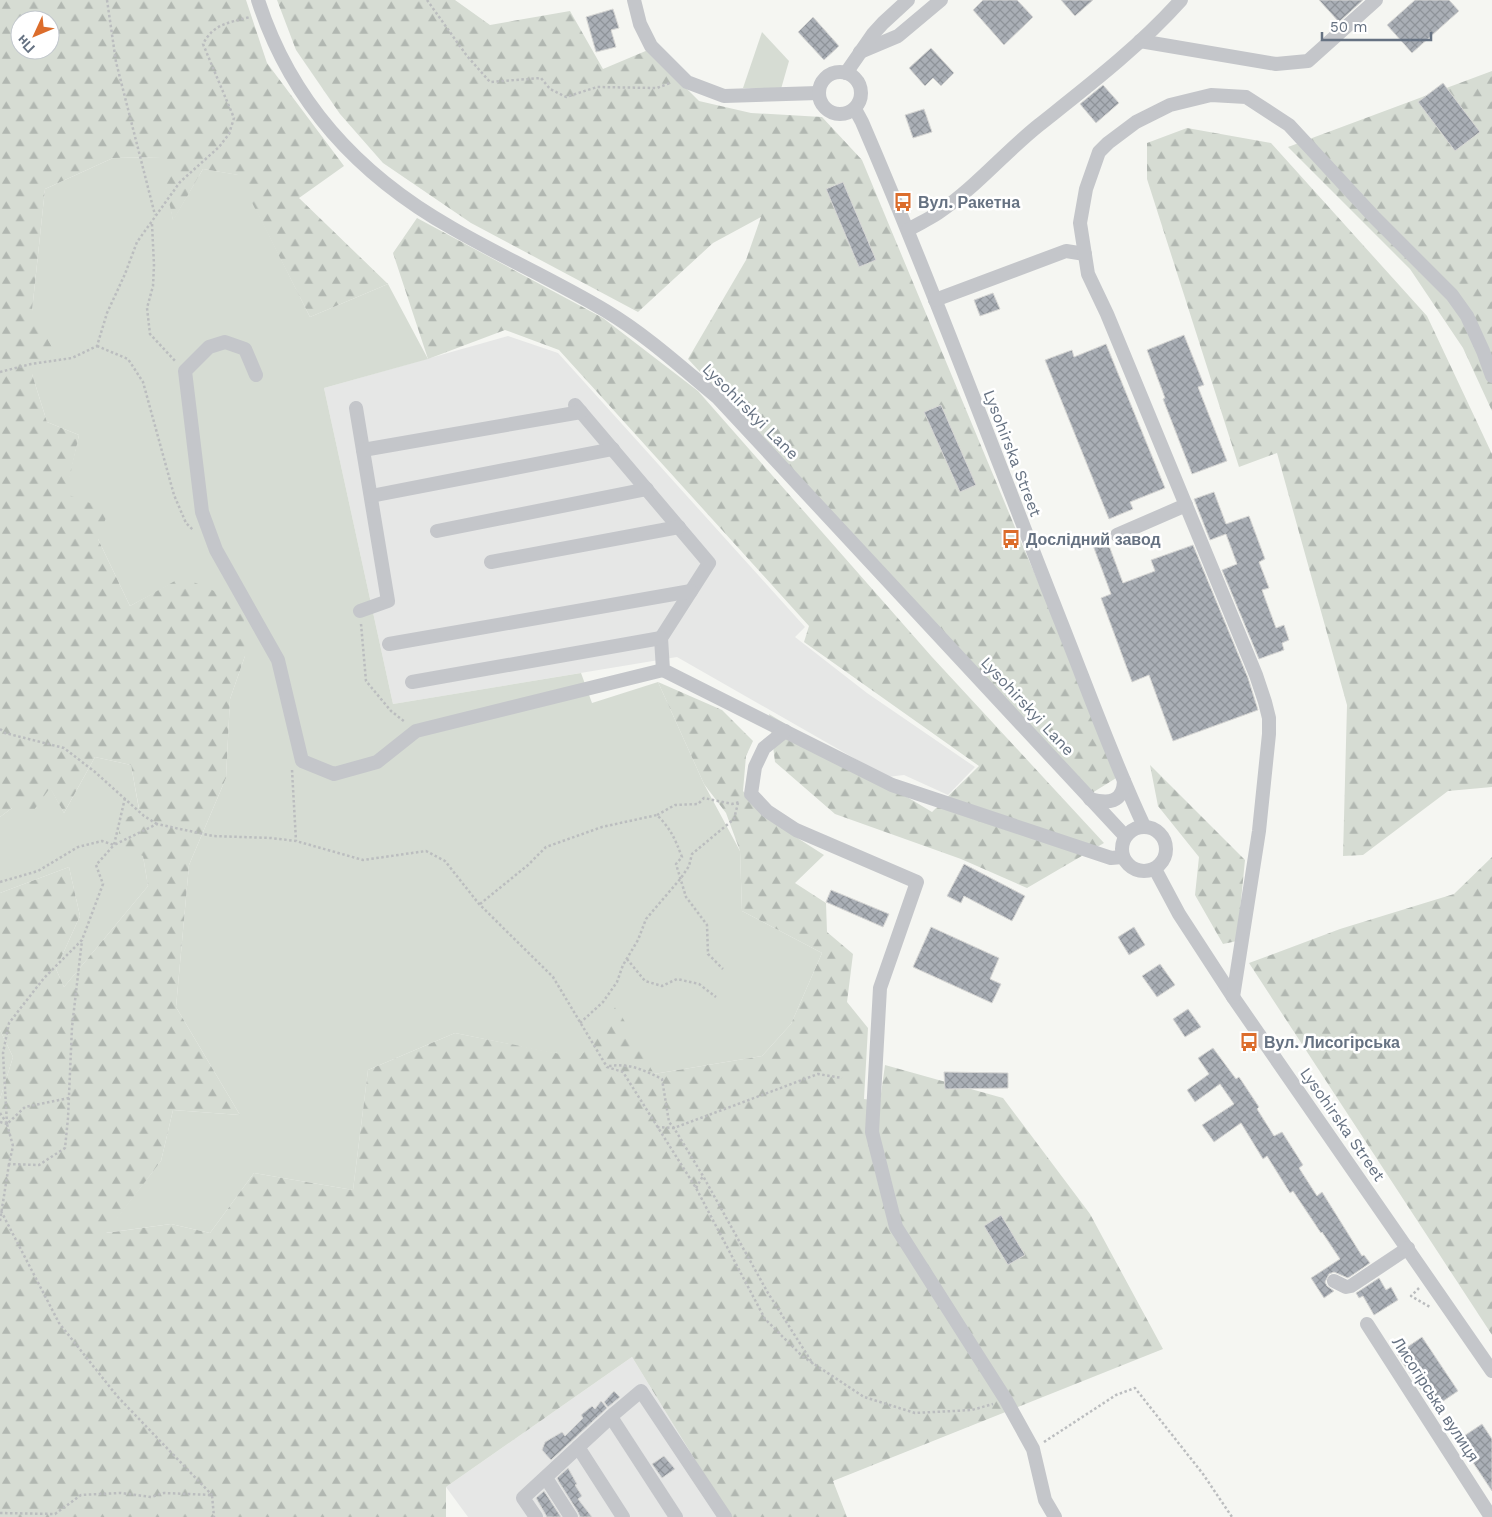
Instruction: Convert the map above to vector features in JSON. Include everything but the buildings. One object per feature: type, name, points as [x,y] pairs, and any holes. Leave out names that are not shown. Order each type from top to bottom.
[{"type":"street","name":"Lysohirskyi Lane","points":[[258,0],[281,58],[299,88],[335,136],[365,167],[407,200],[452,228],[606,311],[663,351],[717,397],[1125,836]]},
{"type":"street","points":[[634,0],[640,24],[651,46],[687,82],[724,96],[818,93]]},
{"type":"street","points":[[846,73],[883,23],[908,0]]},
{"type":"street","points":[[860,52],[898,36],[941,0]]},
{"type":"street","points":[[908,230],[938,213],[959,197],[1038,126],[1163,21],[1181,0]]},
{"type":"street","points":[[1140,41],[1276,64],[1308,61],[1376,0]]},
{"type":"street","points":[[840,72],[846,73],[856,80],[861,92],[861,98],[855,109],[845,114],[834,114],[821,104],[818,93],[819,86],[827,76],[840,72]]},
{"type":"street","points":[[1233,998],[1259,831],[1269,718],[1256,675],[1107,314],[1088,274],[1080,223],[1086,190],[1099,152],[1136,122],[1170,105],[1211,95],[1246,97],[1288,124],[1375,218],[1452,295],[1467,316],[1492,376]]},
{"type":"street","name":"Lysohirska Street","points":[[855,109],[908,230],[1124,781],[1144,826]]},
{"type":"street","points":[[936,300],[1066,251],[1085,254]]},
{"type":"street","points":[[256,375],[245,349],[225,342],[209,347],[185,371],[202,512],[216,550],[278,660],[302,760],[334,774],[377,762],[416,731],[663,670],[892,785],[1110,858],[1122,857]]},
{"type":"street","points":[[356,408],[388,601],[360,612]]},
{"type":"street","points":[[363,450],[578,408],[709,563],[661,638],[663,670]]},
{"type":"street","points":[[371,496],[613,450]]},
{"type":"street","points":[[437,530],[647,489]]},
{"type":"street","points":[[1117,535],[1186,505]]},
{"type":"street","points":[[491,562],[678,527]]},
{"type":"street","points":[[389,644],[691,591]]},
{"type":"street","points":[[412,682],[661,638]]},
{"type":"street","points":[[785,731],[764,748],[756,767],[751,794],[767,812],[796,830],[916,882],[880,988],[872,1132],[896,1227],[1006,1400],[1034,1449],[1045,1500],[1054,1517]]},
{"type":"street","points":[[1090,799],[1104,803],[1116,799],[1123,791],[1124,781]]},
{"type":"street","points":[[1144,826],[1155,829],[1163,837],[1166,847],[1165,858],[1162,864],[1149,872],[1138,871],[1128,866],[1122,857],[1121,846],[1125,836],[1133,829],[1144,826]]},
{"type":"street","name":"Lysohirska Street","points":[[1155,869],[1179,914],[1233,998],[1492,1371]]},
{"type":"street","points":[[1334,1281],[1346,1287],[1351,1286],[1408,1248]]},
{"type":"street","name":"Лисогірська вулиця","points":[[1367,1324],[1491,1517]]},
{"type":"street","points":[[536,1517],[523,1498],[610,1417],[641,1391],[725,1517]]},
{"type":"street","points":[[610,1417],[676,1517]]},
{"type":"street","points":[[578,1447],[623,1517]]},
{"type":"street","points":[[546,1478],[571,1517]]},
{"type":"path","points":[[107,0],[116,62],[155,215]]},
{"type":"path","points":[[426,0],[467,56],[490,82],[541,78],[550,89],[566,97],[597,87],[657,88],[682,78]]},
{"type":"path","points":[[0,372],[31,364],[72,358],[97,346],[107,313],[137,242],[180,182],[219,147],[228,134],[234,118],[204,44],[209,34],[220,26],[251,17]]},
{"type":"path","points":[[152,223],[153,279],[147,308],[150,334],[185,371]]},
{"type":"path","points":[[97,346],[128,359],[142,382],[174,496],[186,523],[194,530]]},
{"type":"path","points":[[360,612],[366,681],[391,711],[416,731]]},
{"type":"path","points":[[0,729],[5,733],[64,748],[144,816],[157,824],[212,836],[271,838],[296,841],[363,860],[426,851],[445,861],[479,904],[553,978],[607,1066],[623,1072],[696,1188],[765,1318],[802,1356],[864,1397],[915,1413],[972,1410],[1006,1400]]},
{"type":"path","points":[[296,841],[290,770],[302,760]]},
{"type":"path","points":[[479,904],[528,865],[546,848],[602,827],[657,815],[675,805],[698,804],[704,798],[732,804],[738,803],[751,794]]},
{"type":"path","points":[[114,845],[125,798]]},
{"type":"path","points":[[580,1023],[603,1002],[617,982],[638,940],[646,919],[690,866],[692,854],[734,819],[738,803]]},
{"type":"path","points":[[657,815],[668,826],[674,836],[682,857],[676,864],[686,897],[707,925],[708,954],[723,969]]},
{"type":"path","points":[[9,1164],[40,1165],[65,1148],[72,1027],[82,940],[103,884],[96,865],[114,845],[157,824]]},
{"type":"path","points":[[0,882],[38,871],[78,848],[102,841],[114,845]]},
{"type":"path","points":[[6,1124],[3,1053],[9,1023],[44,978],[82,940]]},
{"type":"path","points":[[627,959],[645,981],[662,986],[676,979],[699,984],[716,997]]},
{"type":"path","points":[[607,1066],[620,1064],[639,1068],[662,1079],[670,1122],[703,1176],[768,1293],[814,1365]]},
{"type":"path","points":[[657,1127],[674,1128],[818,1074],[842,1078]]},
{"type":"path","points":[[6,1124],[25,1107],[69,1098]]},
{"type":"path","points":[[0,1112],[13,1146],[0,1221]]},
{"type":"path","points":[[0,1122],[6,1124]]},
{"type":"path","points":[[696,1188],[703,1176]]},
{"type":"path","points":[[1,1211],[59,1322],[117,1396],[212,1496],[214,1517]]},
{"type":"path","points":[[1034,1449],[1116,1395],[1135,1388],[1203,1474],[1232,1517]]},
{"type":"path","points":[[0,1513],[55,1514],[82,1495],[121,1493],[151,1498],[164,1493],[212,1496]]},
{"type":"shaded area","points":[[508,336],[558,353],[805,627],[795,637],[867,693],[975,767],[948,795],[904,775],[887,777],[677,657],[393,704],[324,388]]},
{"type":"shaded area","points":[[632,1357],[730,1517],[468,1517],[446,1487]]},
{"type":"green space","points":[[0,0],[246,0],[267,63],[344,166],[299,198],[388,284],[310,317],[238,175],[203,169],[173,221],[160,157],[113,158],[45,189],[32,311],[54,351],[32,374],[47,422],[79,435],[66,494],[109,510],[98,539],[130,606],[182,577],[244,604],[245,656],[230,699],[226,778],[189,865],[176,1007],[240,1115],[173,1110],[161,1161],[106,1233],[171,1224],[210,1233],[254,1173],[353,1190],[368,1070],[455,1033],[580,1058],[616,1006],[654,1074],[762,1056],[791,1024],[822,953],[742,911],[740,851],[726,813],[704,784],[658,682],[722,710],[753,741],[746,756],[743,791],[763,816],[824,855],[795,883],[826,903],[827,932],[853,954],[847,1002],[868,1028],[864,1099],[880,1101],[885,1065],[1003,1098],[1090,1214],[1163,1349],[833,1481],[847,1517],[730,1517],[632,1357],[446,1487],[446,1517],[0,1517],[0,1099],[13,1057],[0,1030],[0,893],[69,867],[80,916],[56,969],[64,987],[148,886],[143,856],[119,845],[119,819],[140,814],[131,765],[95,757],[64,813],[50,788],[28,818],[12,808],[0,817]]},
{"type":"green space","points":[[277,0],[455,0],[490,25],[570,11],[603,69],[648,50],[699,101],[751,113],[822,117],[862,160],[1019,537],[1121,775],[1092,793],[688,359],[746,260],[761,217],[713,243],[638,312],[471,223],[383,163],[340,114],[296,50]]},
{"type":"green space","points":[[762,32],[789,61],[781,89],[743,88]]},
{"type":"green space","points":[[1492,71],[1492,411],[1463,348],[1410,269],[1288,147]]},
{"type":"green space","points":[[1187,128],[1271,143],[1427,316],[1492,454],[1492,787],[1448,791],[1363,855],[1343,856],[1347,705],[1277,453],[1239,467],[1147,179],[1147,143]]},
{"type":"green space","points":[[161,157],[173,220],[203,169],[239,175],[310,317],[388,284],[428,359],[324,388],[393,704],[581,673],[592,703],[658,682],[704,784],[740,851],[742,911],[822,953],[791,1024],[762,1056],[654,1074],[455,1033],[368,1070],[353,1190],[254,1173],[210,1233],[171,1224],[105,1233],[161,1161],[173,1110],[240,1115],[176,1007],[189,865],[226,778],[230,699],[245,656],[182,578],[130,606],[98,539],[65,494],[79,435],[47,422],[32,374],[32,311],[45,189],[113,158]]},
{"type":"green space","points":[[417,218],[603,318],[698,391],[932,657],[1104,843],[1027,888],[961,859],[835,814],[775,762],[769,714],[932,812],[979,766],[804,642],[809,626],[559,350],[505,330],[428,359],[393,253]]},
{"type":"green space","points":[[95,757],[131,765],[140,815],[143,856],[148,886],[64,987],[56,969],[80,916],[69,867],[0,893],[0,817],[12,808],[50,787],[64,813]]},
{"type":"green space","points":[[1150,765],[1245,860],[1237,941],[1223,944],[1195,895],[1199,857],[1158,806]]},
{"type":"green space","points":[[1492,857],[1492,1335],[1249,963],[1340,929],[1454,894]]},
{"type":"green space","points":[[0,1030],[13,1057],[0,1099]]},
{"type":"place","name":"Вул. Ракетна","points":[[903,202]]},
{"type":"place","name":"Дослідний завод","points":[[1011,539]]},
{"type":"place","name":"Вул. Лисогірська","points":[[1249,1042]]}]
